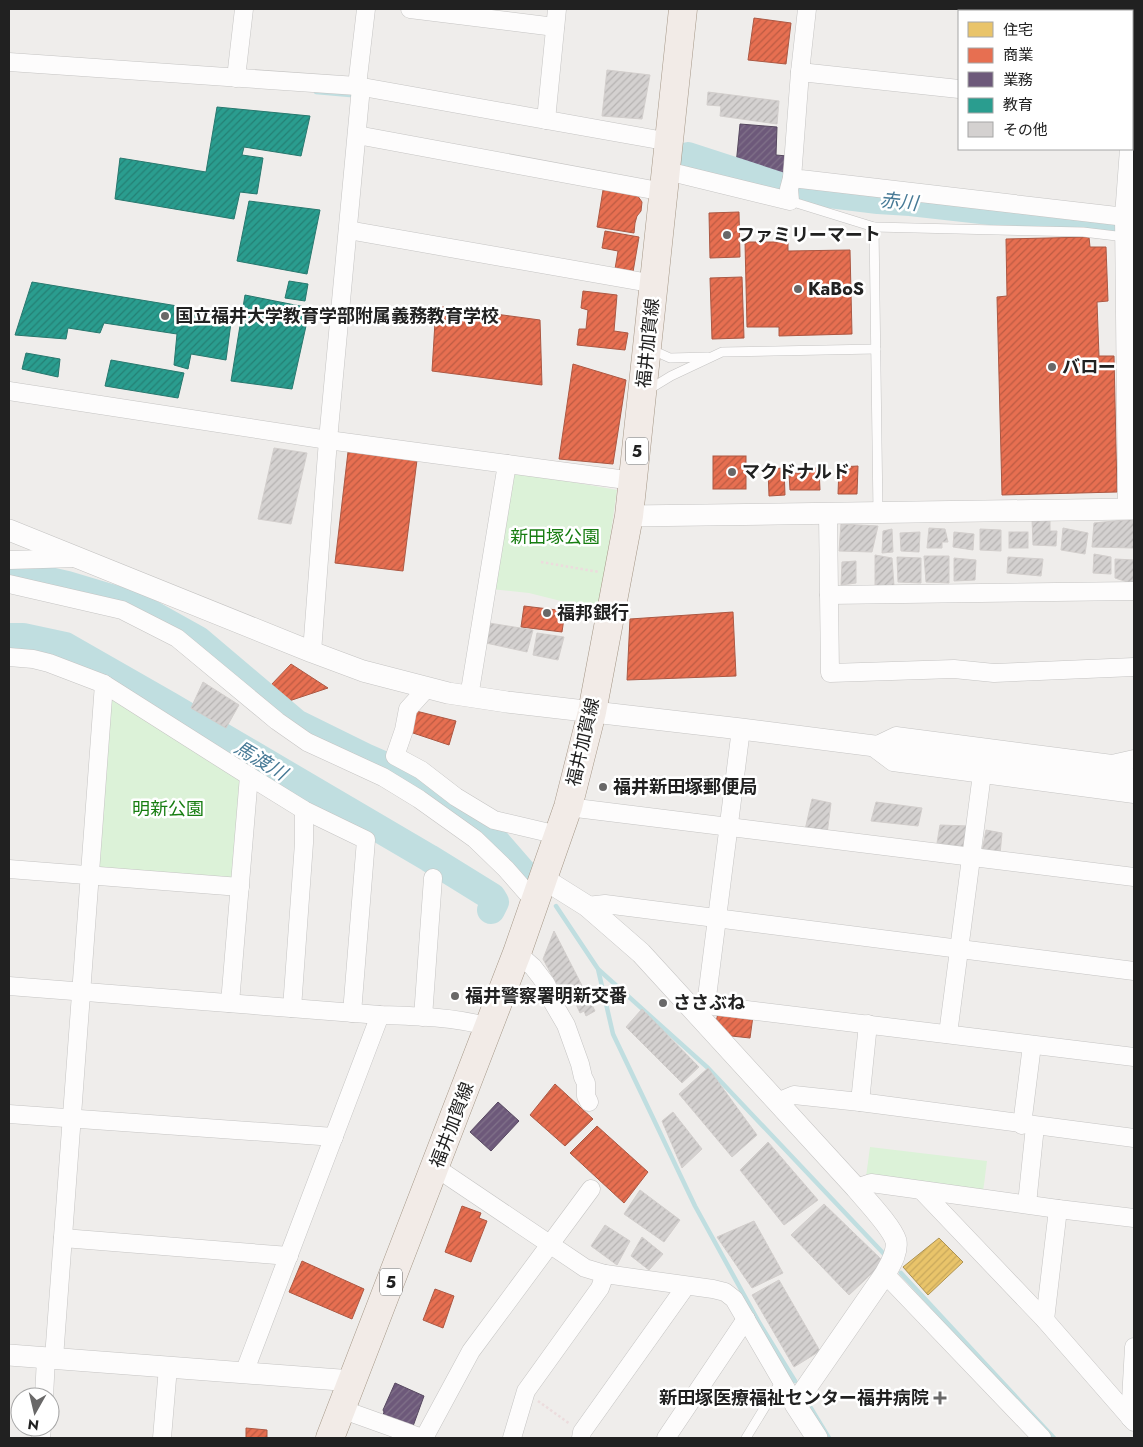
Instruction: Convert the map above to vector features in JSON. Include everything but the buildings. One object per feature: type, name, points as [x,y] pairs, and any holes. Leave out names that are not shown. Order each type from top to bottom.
[{"type":"main road","name":"福井加賀線","points":[[330,1438],[354,1381],[488,1032],[540,890],[568,807],[592,712],[634,481],[683,9]]},
{"type":"street","points":[[236,78],[244,9]]},
{"type":"street","points":[[312,652],[328,440],[357,134],[366,9]]},
{"type":"street","points":[[410,9],[556,27]]},
{"type":"street","points":[[546,120],[557,9]]},
{"type":"street","points":[[357,134],[790,201],[789,189],[792,178],[807,9]]},
{"type":"street","points":[[1133,78],[1134,58]]},
{"type":"street","points":[[9,62],[359,86],[670,142]]},
{"type":"street","points":[[800,72],[958,89]]},
{"type":"street","points":[[629,516],[1131,509],[1125,237],[1129,217],[1129,150]]},
{"type":"street","points":[[792,178],[1129,217]]},
{"type":"street","points":[[348,230],[655,284]]},
{"type":"street","points":[[9,391],[328,440],[634,481]]},
{"type":"street","points":[[469,697],[507,464]]},
{"type":"street","points":[[828,514],[830,673],[954,669],[994,673],[1134,667]]},
{"type":"street","points":[[9,530],[312,652],[364,671],[427,688],[469,697],[741,729],[1134,779]]},
{"type":"street","points":[[9,560],[80,558]]},
{"type":"street","points":[[9,584],[122,610],[177,638],[277,721],[307,742],[383,778],[420,799],[475,839],[506,869],[540,890],[588,906],[700,1007],[776,1102],[856,1188],[889,1229],[896,1241],[896,1251],[885,1274],[795,1404]]},
{"type":"street","points":[[829,596],[1134,591]]},
{"type":"street","points":[[9,657],[49,662],[104,684],[304,810],[366,840],[352,1012]]},
{"type":"street","points":[[46,1387],[63,1238],[104,684]]},
{"type":"street","points":[[427,688],[408,709],[404,730],[395,756],[421,770],[456,797],[494,820],[558,835]]},
{"type":"street","points":[[700,1007],[718,918],[741,729]]},
{"type":"street","points":[[873,747],[896,736],[1112,764],[1134,759]]},
{"type":"street","points":[[873,747],[893,762],[1134,794]]},
{"type":"street","points":[[948,1034],[982,774]]},
{"type":"street","points":[[230,1004],[249,776]]},
{"type":"street","points":[[568,807],[1134,877]]},
{"type":"street","points":[[292,1008],[304,844],[304,810]]},
{"type":"street","points":[[9,868],[240,887]]},
{"type":"street","points":[[423,1017],[434,878]]},
{"type":"street","points":[[588,906],[605,904],[1134,971]]},
{"type":"street","points":[[517,953],[534,967],[546,984],[552,1001],[566,1025],[586,1083],[585,1090],[589,1102]]},
{"type":"street","points":[[9,986],[423,1017],[476,1023],[488,1032]]},
{"type":"street","points":[[700,1007],[868,1024],[1134,1057]]},
{"type":"street","points":[[244,1372],[380,1015]]},
{"type":"street","points":[[860,1102],[868,1024]]},
{"type":"street","points":[[1027,1204],[1032,1044]]},
{"type":"street","points":[[776,1102],[794,1095],[1134,1138]]},
{"type":"street","points":[[9,1114],[334,1137]]},
{"type":"street","points":[[435,1166],[585,1268],[605,1274],[726,1292],[734,1299],[746,1318],[795,1404],[817,1438]]},
{"type":"street","points":[[856,1188],[871,1183],[1134,1218]]},
{"type":"street","points":[[342,1408],[423,1438],[471,1351],[591,1189]]},
{"type":"street","points":[[922,1191],[1045,1320],[1132,1420]]},
{"type":"street","points":[[1045,1320],[1058,1209]]},
{"type":"street","points":[[63,1238],[288,1256]]},
{"type":"street","points":[[512,1438],[526,1391],[600,1288],[605,1274]]},
{"type":"street","points":[[885,1274],[1042,1438]]},
{"type":"street","points":[[582,1435],[686,1286]]},
{"type":"street","points":[[666,1438],[746,1318]]},
{"type":"street","points":[[1132,1420],[1134,1347]]},
{"type":"street","points":[[9,1355],[354,1381]]},
{"type":"street","points":[[162,1438],[168,1367]]},
{"type":"lane","points":[[790,201],[874,227],[1083,232],[1125,237]]},
{"type":"lane","points":[[874,227],[878,513]]},
{"type":"lane","points":[[648,348],[670,358],[712,357]]},
{"type":"lane","points":[[643,393],[670,376],[722,352],[876,349]]},
{"type":"lane","points":[[746,1438],[782,1379]]},
{"type":"path","points":[[540,562],[605,573]]},
{"type":"path","points":[[526,1391],[582,1435]]},
{"type":"green space","name":"新田塚公園","points":[[511,471],[617,490],[599,605],[565,602],[529,593],[491,589]]},
{"type":"green space","name":"明新公園","points":[[104,684],[249,776],[240,887],[90,875]]},
{"type":"green space","points":[[870,1147],[987,1161],[983,1192],[866,1177]]},
{"type":"waterway","points":[[316,92],[350,95]]},
{"type":"waterway","name":"赤川","points":[[688,156],[789,189],[1115,225]]},
{"type":"waterway","points":[[9,572],[67,585],[137,606],[198,640],[296,723],[415,779],[493,838],[525,875]]},
{"type":"waterway","name":"馬渡川","points":[[9,637],[23,637],[65,646],[429,858],[492,897],[495,902],[491,910]]},
{"type":"waterway","points":[[556,906],[598,969],[613,1034],[695,1206],[760,1324],[795,1381]]},
{"type":"waterway","points":[[599,970],[708,1068],[885,1255]]},
{"type":"waterway","points":[[901,1273],[1054,1438]]},
{"type":"waterway","points":[[809,1405],[829,1438]]},
{"type":"place","name":"ファミリーマート","points":[[727,235]]},
{"type":"place","name":"KaBoS","points":[[798,289]]},
{"type":"place","name":"国立福井大学教育学部附属義務教育学校","points":[[165,316]]},
{"type":"place","name":"バロー","points":[[1052,367]]},
{"type":"place","name":"マクドナルド","points":[[732,472]]},
{"type":"place","name":"福邦銀行","points":[[547,613]]},
{"type":"place","name":"福井新田塚郵便局","points":[[603,787]]},
{"type":"place","name":"福井警察署明新交番","points":[[455,996]]},
{"type":"place","name":"ささぶね","points":[[663,1003]]},
{"type":"place","name":"新田塚医療福祉センター福井病院","points":[[940,1398]]}]
